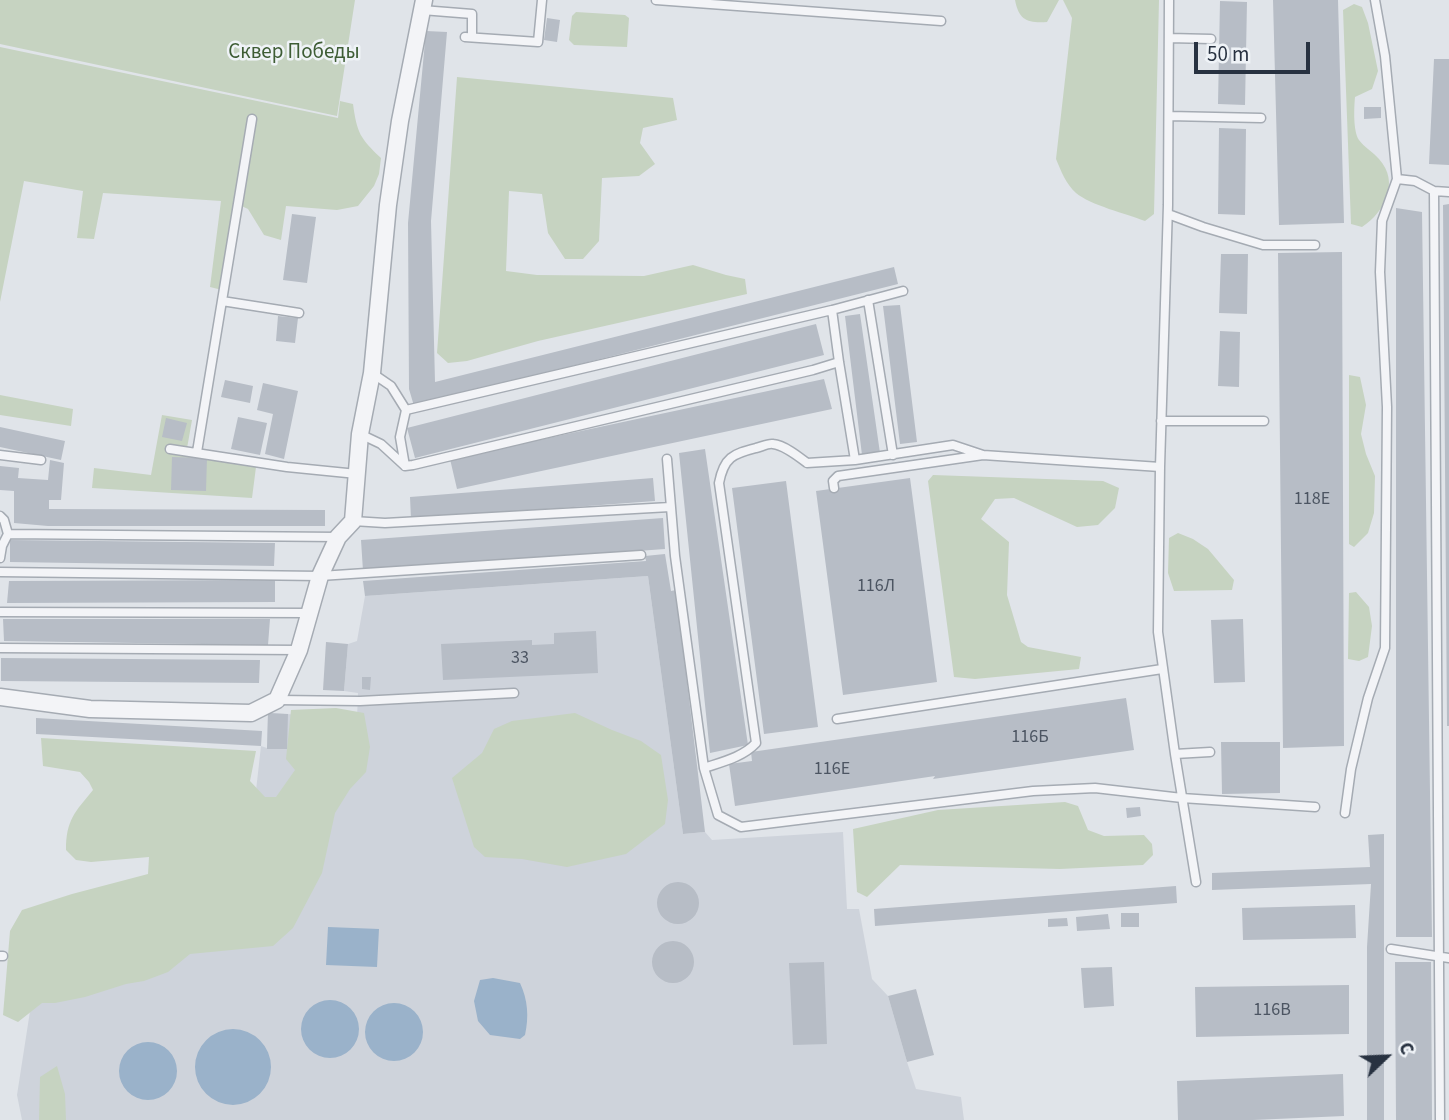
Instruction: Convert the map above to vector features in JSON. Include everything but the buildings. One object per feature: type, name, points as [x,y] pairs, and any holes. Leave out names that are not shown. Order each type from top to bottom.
[{"type":"street","points":[[0,697],[90,709],[251,713],[277,700],[299,650],[320,576],[338,537],[353,521],[360,434],[372,373],[388,205],[398,133],[423,5]]},
{"type":"lane","points":[[423,5],[472,14],[468,37],[538,42],[542,0]]},
{"type":"lane","points":[[656,0],[941,21]]},
{"type":"lane","points":[[1169,0],[1168,214],[1158,632],[1196,882]]},
{"type":"lane","points":[[1345,813],[1368,698],[1385,649],[1387,407],[1380,272],[1382,221],[1397,179],[1385,56],[1375,0]]},
{"type":"lane","points":[[1169,38],[1211,39]]},
{"type":"lane","points":[[1169,116],[1261,118]]},
{"type":"lane","points":[[197,452],[252,119]]},
{"type":"lane","points":[[1397,179],[1415,181],[1434,191],[1449,192]]},
{"type":"lane","points":[[1434,191],[1444,957],[1440,1120]]},
{"type":"lane","points":[[1168,214],[1264,245],[1315,245]]},
{"type":"lane","points":[[406,410],[903,291]]},
{"type":"lane","points":[[867,300],[893,455]]},
{"type":"lane","points":[[222,302],[299,313]]},
{"type":"lane","points":[[832,310],[855,460]]},
{"type":"lane","points":[[405,466],[839,362]]},
{"type":"lane","points":[[372,373],[391,386],[406,410],[400,437],[405,466]]},
{"type":"lane","points":[[1161,421],[1264,421]]},
{"type":"lane","points":[[360,434],[381,444],[405,466]]},
{"type":"lane","points":[[704,768],[735,757],[756,743],[719,483],[722,470],[730,457],[772,443],[794,452],[807,463],[855,460],[953,445],[983,456]]},
{"type":"lane","points":[[170,449],[288,467],[357,474]]},
{"type":"lane","points":[[0,454],[41,460]]},
{"type":"lane","points":[[834,488],[833,481],[838,476],[983,456],[1160,467]]},
{"type":"lane","points":[[667,459],[677,570],[704,768],[719,815],[741,827],[1033,791],[1095,788],[1182,798],[1315,807]]},
{"type":"lane","points":[[353,521],[385,523],[670,508]]},
{"type":"lane","points":[[0,516],[8,534],[1,546],[0,558]]},
{"type":"lane","points":[[8,534],[338,537]]},
{"type":"lane","points":[[0,572],[320,576],[641,555]]},
{"type":"lane","points":[[0,612],[309,613]]},
{"type":"lane","points":[[0,648],[299,650]]},
{"type":"lane","points":[[837,719],[1162,669]]},
{"type":"lane","points":[[277,700],[360,701],[514,694]]},
{"type":"lane","points":[[1175,754],[1210,752]]},
{"type":"lane","points":[[1391,949],[1444,957]]},
{"type":"shaded area","points":[[648,576],[683,834],[705,832],[712,840],[843,832],[847,909],[859,909],[872,979],[888,996],[916,1089],[961,1097],[964,1120],[22,1120],[17,1095],[46,908],[247,871],[261,746],[267,748],[268,713],[357,718],[358,693],[344,691],[348,644],[357,641],[365,596]]},
{"type":"green space","name":"Сквер Победы","points":[[0,0],[355,0],[337,116],[0,44]]},
{"type":"green space","points":[[1015,0],[1059,0],[1047,22],[1040,22],[1025,19]]},
{"type":"green space","points":[[1063,0],[1159,0],[1154,214],[1145,221],[1099,205],[1076,193],[1069,186],[1056,159],[1072,18]]},
{"type":"green space","points":[[1354,4],[1362,7],[1368,23],[1378,71],[1372,89],[1355,97],[1356,131],[1359,140],[1377,156],[1385,168],[1389,187],[1383,205],[1362,227],[1351,224],[1343,10]]},
{"type":"green space","points":[[576,12],[625,15],[629,18],[627,47],[574,45],[569,40],[572,16]]},
{"type":"green space","points":[[0,47],[338,118],[340,101],[353,104],[361,134],[381,158],[379,174],[374,186],[358,206],[337,210],[286,206],[281,240],[264,235],[248,209],[235,203],[222,290],[210,287],[221,201],[103,193],[94,239],[77,238],[83,191],[24,181],[0,302]]},
{"type":"green space","points":[[457,77],[673,98],[677,120],[643,128],[640,143],[655,164],[639,176],[602,178],[599,241],[583,259],[565,259],[548,233],[542,194],[509,191],[506,271],[537,275],[644,276],[693,265],[745,279],[747,294],[538,341],[467,361],[448,363],[437,353]]},
{"type":"green space","points":[[1349,375],[1360,377],[1366,405],[1361,434],[1375,476],[1374,513],[1368,533],[1354,547],[1349,544]]},
{"type":"green space","points":[[0,395],[73,409],[71,426],[0,415]]},
{"type":"green space","points":[[162,415],[192,420],[186,454],[256,467],[252,498],[92,488],[94,468],[151,475]]},
{"type":"green space","points":[[933,475],[1103,481],[1119,488],[1115,508],[1098,525],[1077,527],[1014,498],[995,499],[981,519],[1009,542],[1007,595],[1021,642],[1028,647],[1081,657],[1079,669],[975,679],[954,677],[928,481]]},
{"type":"green space","points":[[1178,533],[1208,549],[1234,580],[1232,590],[1174,591],[1168,573],[1169,538]]},
{"type":"green space","points":[[1356,592],[1369,607],[1372,626],[1368,657],[1359,661],[1348,659],[1349,593]]},
{"type":"green space","points":[[336,708],[364,713],[370,747],[366,772],[350,789],[335,813],[322,873],[293,928],[273,946],[190,954],[168,972],[144,981],[85,997],[42,1003],[18,1022],[3,1015],[10,931],[22,910],[148,874],[149,857],[91,862],[76,860],[66,850],[73,817],[93,790],[80,772],[43,766],[41,738],[256,751],[250,781],[265,797],[276,797],[295,770],[286,759],[291,710]]},
{"type":"green space","points":[[575,713],[641,741],[661,755],[668,800],[665,824],[626,854],[567,867],[522,859],[485,857],[474,847],[452,778],[482,753],[494,729],[512,721]]},
{"type":"green space","points":[[1065,802],[1078,806],[1088,830],[1104,836],[1144,835],[1152,844],[1153,855],[1143,865],[1060,869],[900,865],[867,897],[857,892],[853,829],[938,810]]},
{"type":"green space","points":[[57,1066],[65,1094],[66,1120],[39,1120],[40,1077]]},
{"type":"water","points":[[328,927],[379,929],[377,967],[326,965]]},
{"type":"water","points":[[493,978],[520,983],[525,996],[527,1015],[525,1035],[520,1039],[490,1035],[478,1021],[474,1001],[480,980]]},
{"type":"water","points":[[324,1000],[336,1000],[351,1008],[359,1023],[359,1035],[351,1050],[336,1058],[324,1058],[309,1050],[301,1035],[301,1023],[309,1008]]},
{"type":"water","points":[[388,1003],[400,1003],[415,1011],[423,1026],[423,1038],[415,1053],[400,1061],[388,1061],[373,1053],[365,1038],[365,1026],[373,1011]]},
{"type":"water","points":[[233,1029],[247,1032],[260,1040],[268,1053],[271,1067],[268,1081],[260,1094],[247,1102],[233,1105],[219,1102],[206,1094],[198,1081],[195,1067],[198,1053],[206,1040],[219,1032]]},
{"type":"water","points":[[142,1042],[154,1042],[169,1050],[177,1065],[177,1077],[169,1092],[154,1100],[142,1100],[127,1092],[119,1077],[119,1065],[127,1050]]}]
